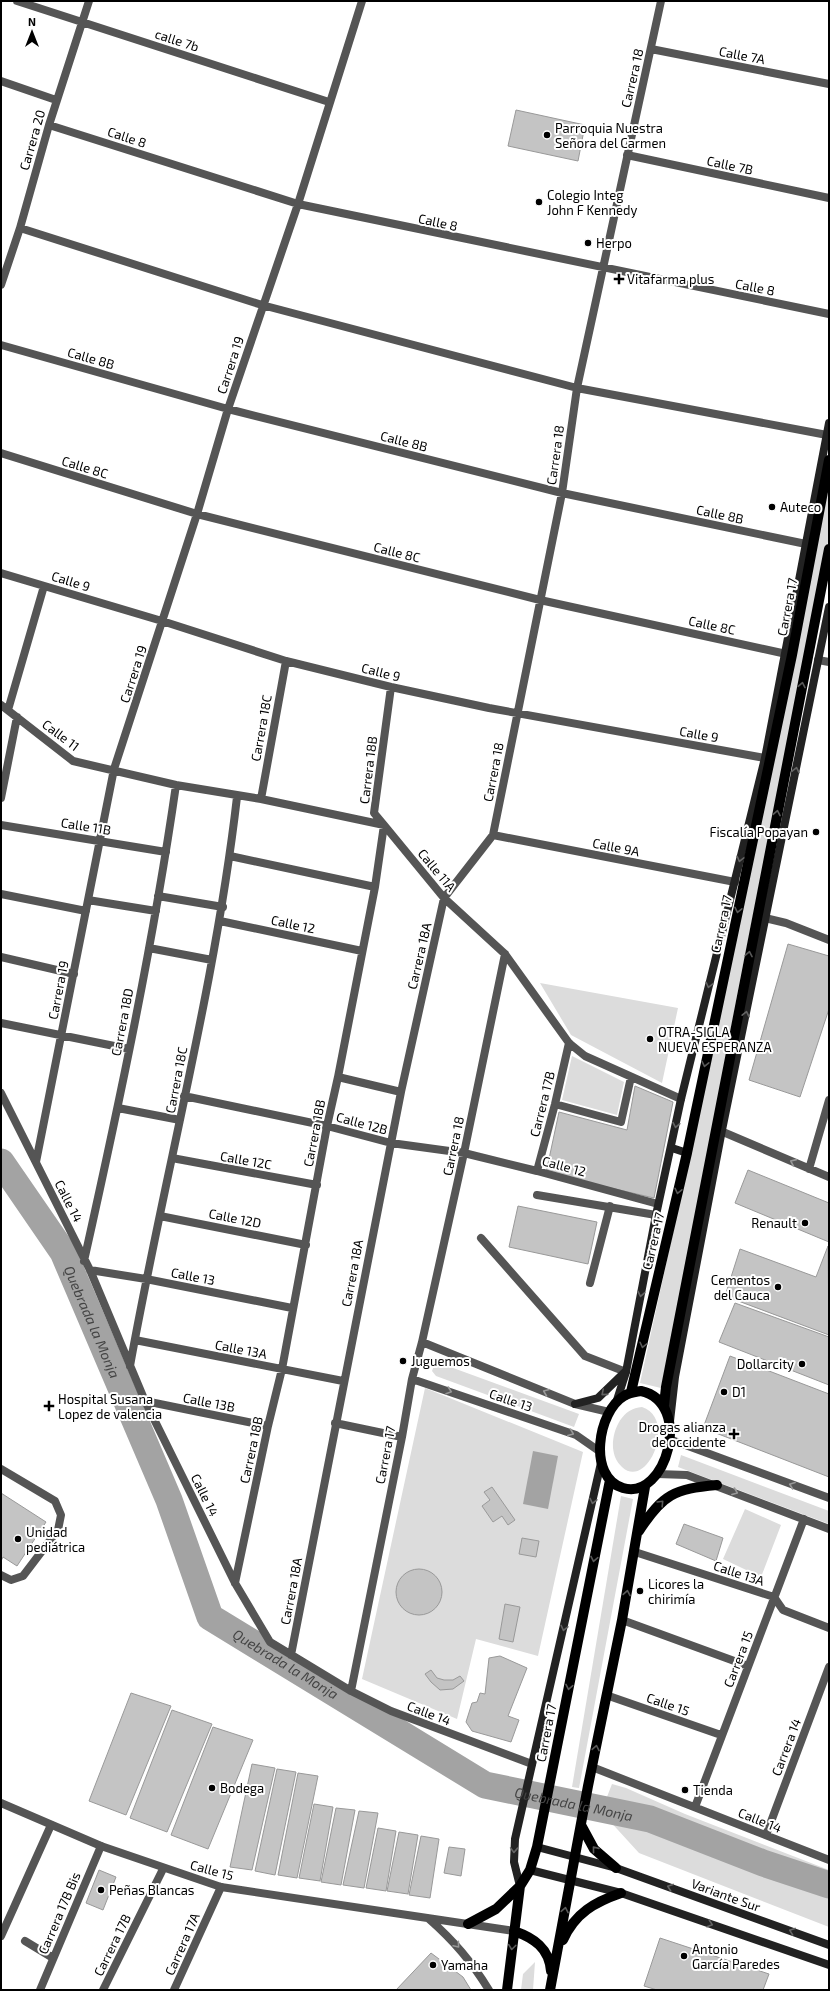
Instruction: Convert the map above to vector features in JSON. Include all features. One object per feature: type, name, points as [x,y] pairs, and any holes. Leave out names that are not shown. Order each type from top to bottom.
[{"type":"main road","points":[[646,1486],[632,1489],[616,1485],[604,1473],[599,1451],[604,1425],[626,1372],[658,1204],[672,1148],[681,1099],[765,758],[788,654],[806,544],[829,423]]},
{"type":"main road","name":"Carrera 17","points":[[631,1392],[686,1153],[829,460]]},
{"type":"main road","points":[[550,1990],[581,1822],[635,1552],[646,1486],[657,1474],[666,1455],[669,1439],[669,1424],[674,1377],[719,1130],[829,549]]},
{"type":"main road","points":[[669,1424],[664,1405],[666,1387],[829,607]]},
{"type":"main road","points":[[672,1148],[686,1153]]},
{"type":"main road","points":[[575,1404],[598,1398],[626,1372]]},
{"type":"main road","points":[[612,1408],[623,1396],[631,1392],[642,1391],[655,1396],[664,1405]]},
{"type":"main road","points":[[468,1924],[496,1909],[520,1886],[514,1853],[515,1839],[601,1463]]},
{"type":"main road","name":"Carrera 17","points":[[506,1990],[520,1886],[530,1870],[537,1847],[610,1480]]},
{"type":"main road","points":[[637,1534],[650,1514],[666,1497],[694,1488],[717,1485]]},
{"type":"main road","points":[[581,1822],[594,1849],[616,1868]]},
{"type":"main road","name":"Variante Sur","points":[[537,1847],[616,1868],[829,1945]]},
{"type":"main road","points":[[530,1870],[621,1893],[829,1965]]},
{"type":"main road","points":[[557,1950],[567,1930],[582,1913],[600,1901],[621,1893]]},
{"type":"main road","points":[[514,1931],[530,1937],[542,1948],[550,1962],[552,1979]]},
{"type":"street","name":"calle 7b","points":[[17,1],[329,102]]},
{"type":"street","name":"Carrera 20","points":[[2,280],[20,228],[56,100],[89,1]]},
{"type":"street","name":"Carrera 19","points":[[36,1162],[114,770],[197,514],[228,409],[262,305],[298,204],[362,1]]},
{"type":"street","name":"Carrera 18","points":[[444,898],[493,835],[562,493],[577,388],[661,1]]},
{"type":"street","name":"Calle 7A","points":[[651,50],[829,84]]},
{"type":"street","points":[[1,81],[56,100]]},
{"type":"street","name":"Calle 8","points":[[49,125],[298,204],[604,269],[829,314]]},
{"type":"street","name":"Calle 7B","points":[[627,155],[829,198]]},
{"type":"street","points":[[20,228],[262,305],[577,388],[827,436]]},
{"type":"street","name":"Calle 8B","points":[[1,345],[228,409],[562,493],[806,544]]},
{"type":"street","name":"Calle 8C","points":[[1,453],[197,514],[540,600],[788,654]]},
{"type":"street","name":"Calle 9","points":[[1,573],[162,621],[286,661],[391,687],[517,713],[765,758]]},
{"type":"street","points":[[5,707],[44,586]]},
{"type":"street","points":[[818,660],[829,662]]},
{"type":"street","name":"Carrera 18C","points":[[261,799],[286,661]]},
{"type":"street","name":"Carrera 18B","points":[[236,1584],[268,1426],[282,1369],[292,1308],[306,1245],[327,1126],[375,887],[384,825],[374,813],[391,687]]},
{"type":"street","name":"Calle 11","points":[[5,707],[73,760],[114,770]]},
{"type":"street","points":[[1,798],[17,716]]},
{"type":"street","points":[[114,770],[176,785],[238,797],[261,799],[384,825]]},
{"type":"street","name":"Carrera 18D","points":[[84,1261],[118,1108],[149,948],[176,785]]},
{"type":"street","name":"Carrera 18C","points":[[130,1366],[146,1279],[223,906],[238,797]]},
{"type":"street","name":"Calle 11B","points":[[1,825],[166,852]]},
{"type":"street","name":"Calle 11A","points":[[384,825],[444,898],[505,954],[569,1043],[585,1056],[681,1099]]},
{"type":"street","name":"Calle 9A","points":[[493,835],[735,882]]},
{"type":"street","points":[[230,856],[375,887]]},
{"type":"street","points":[[1,894],[86,911]]},
{"type":"street","points":[[158,896],[223,906]]},
{"type":"street","name":"Carrera 18A","points":[[291,1655],[343,1381],[401,1092],[444,898]]},
{"type":"street","points":[[88,900],[156,911]]},
{"type":"street","points":[[765,918],[786,923],[829,940]]},
{"type":"street","name":"Calle 12","points":[[220,921],[362,950]]},
{"type":"street","points":[[149,948],[212,960]]},
{"type":"street","name":"Carrera 18","points":[[422,1342],[464,1154],[505,954]]},
{"type":"street","points":[[1,957],[74,974]]},
{"type":"street","points":[[1,1022],[129,1049]]},
{"type":"street","name":"Carrera 17B","points":[[537,1171],[555,1104],[569,1043]]},
{"type":"street","points":[[338,1077],[401,1092]]},
{"type":"street","points":[[555,1104],[622,1122],[631,1077]]},
{"type":"street","name":"Calle 14","points":[[1,1095],[36,1162],[84,1261],[90,1270],[145,1401],[236,1584],[270,1642],[351,1691],[391,1711],[532,1764]]},
{"type":"street","name":"Calle 12B","points":[[184,1096],[327,1126],[391,1143],[464,1154]]},
{"type":"street","points":[[809,1169],[829,1100]]},
{"type":"street","points":[[118,1108],[180,1120]]},
{"type":"street","points":[[719,1130],[829,1177]]},
{"type":"street","name":"Calle 12","points":[[464,1154],[537,1171],[658,1204]]},
{"type":"street","name":"Calle 12C","points":[[172,1158],[316,1185]]},
{"type":"street","points":[[537,1195],[610,1206],[656,1215]]},
{"type":"street","points":[[590,1283],[610,1206]]},
{"type":"street","name":"Calle 12D","points":[[160,1216],[306,1245]]},
{"type":"street","points":[[481,1238],[585,1356],[626,1372]]},
{"type":"street","name":"Calle 13","points":[[90,1270],[146,1279],[292,1308]]},
{"type":"street","name":"Calle 13A","points":[[135,1340],[343,1381]]},
{"type":"street","name":"Carrera 17","points":[[351,1691],[402,1437],[412,1379],[422,1342]]},
{"type":"street","name":"Calle 13","points":[[422,1342],[575,1404],[612,1408]]},
{"type":"street","name":"Calle 13","points":[[412,1379],[576,1434],[599,1451]]},
{"type":"street","name":"Calle 13B","points":[[145,1401],[268,1426]]},
{"type":"street","points":[[335,1423],[402,1437]]},
{"type":"street","points":[[669,1439],[829,1498]]},
{"type":"street","points":[[1,1470],[55,1501],[61,1515],[58,1530],[23,1576],[11,1580],[1,1575]]},
{"type":"street","points":[[657,1474],[687,1475],[717,1485],[829,1529]]},
{"type":"street","name":"Carrera 15","points":[[695,1807],[804,1519]]},
{"type":"street","name":"Calle 13A","points":[[635,1552],[774,1597],[783,1610],[829,1628]]},
{"type":"street","points":[[622,1620],[748,1666]]},
{"type":"street","name":"Carrera 14","points":[[766,1835],[827,1679],[829,1667]]},
{"type":"street","name":"Calle 15","points":[[606,1695],[721,1736]]},
{"type":"street","name":"Calle 14","points":[[592,1767],[829,1860]]},
{"type":"street","name":"Calle 15","points":[[1,1803],[101,1846],[221,1887],[514,1931]]},
{"type":"street","points":[[1,1936],[51,1825]]},
{"type":"street","name":"Carrera 17B Bis","points":[[40,1990],[101,1846]]},
{"type":"street","name":"Carrera 17B","points":[[103,1990],[163,1868]]},
{"type":"street","name":"Carrera 17A","points":[[174,1990],[221,1887]]},
{"type":"street","points":[[429,1919],[453,1940],[474,1965],[489,1990]]},
{"type":"street","points":[[25,1941],[53,1958]]},
{"type":"shaded area","points":[[829,476],[829,537],[739,985],[698,1206],[661,1388],[640,1383],[696,1128]]},
{"type":"shaded area","points":[[540,983],[678,1008],[662,1083],[571,1035]]},
{"type":"shaded area","points":[[572,1056],[624,1082],[617,1115],[562,1100]]},
{"type":"shaded area","points":[[442,1362],[445,1365],[579,1414],[574,1427],[436,1376],[432,1371],[435,1363]]},
{"type":"shaded area","points":[[425,1388],[583,1452],[538,1656],[476,1639],[457,1719],[362,1679]]},
{"type":"shaded area","points":[[642,1407],[653,1414],[658,1425],[658,1438],[655,1450],[649,1462],[641,1469],[632,1472],[622,1467],[615,1456],[613,1451],[614,1434],[616,1427],[629,1411]]},
{"type":"shaded area","points":[[533,1451],[558,1456],[548,1509],[523,1504]]},
{"type":"shaded area","points":[[681,1455],[829,1511],[829,1524],[678,1467]]},
{"type":"shaded area","points":[[621,1496],[633,1499],[579,1788],[572,1787]]},
{"type":"shaded area","points":[[745,1509],[781,1525],[761,1577],[723,1559]]},
{"type":"shaded area","points":[[612,1784],[626,1788],[685,1814],[829,1870],[829,1927],[639,1853],[607,1818],[605,1802]]},
{"type":"shaded area","points":[[535,1962],[533,1990],[521,1990],[523,1974]]},
{"type":"building","name":"Parroquia Nuestra Señora del Carmen","points":[[516,110],[585,125],[578,161],[508,146]]},
{"type":"building","points":[[788,944],[829,956],[829,1009],[800,1097],[749,1080]]},
{"type":"building","points":[[635,1086],[673,1102],[654,1198],[546,1173],[559,1112],[627,1130]]},
{"type":"building","name":"Renault","points":[[748,1170],[829,1203],[829,1242],[735,1203]]},
{"type":"building","points":[[518,1206],[597,1222],[588,1264],[509,1247]]},
{"type":"building","name":"Cementos del Cauca","points":[[828,1246],[829,1335],[725,1296],[740,1249],[816,1277]]},
{"type":"building","name":"Dollarcity","points":[[735,1303],[829,1337],[829,1385],[719,1342]]},
{"type":"building","points":[[730,1356],[829,1394],[829,1477],[703,1428]]},
{"type":"building","points":[[492,1487],[515,1520],[508,1525],[502,1516],[493,1522],[482,1506],[490,1500],[484,1492]]},
{"type":"building","name":"Unidad pediátrica","points":[[1,1493],[46,1522],[17,1566],[3,1557],[1,1561]]},
{"type":"building","points":[[684,1524],[723,1538],[716,1561],[676,1544]]},
{"type":"building","points":[[522,1538],[539,1541],[536,1557],[519,1554]]},
{"type":"building","points":[[415,1569],[423,1569],[432,1573],[438,1579],[442,1592],[438,1605],[432,1611],[423,1615],[415,1615],[406,1611],[400,1605],[396,1596],[396,1588],[400,1579],[406,1573]]},
{"type":"building","points":[[505,1604],[520,1607],[513,1642],[499,1639]]},
{"type":"building","points":[[500,1656],[527,1668],[508,1716],[519,1720],[511,1742],[472,1731],[466,1722],[472,1703],[477,1702],[480,1693],[485,1694],[489,1658]]},
{"type":"building","points":[[431,1670],[437,1678],[453,1680],[460,1676],[464,1681],[453,1689],[440,1690],[425,1674]]},
{"type":"building","points":[[131,1693],[171,1706],[126,1815],[89,1801]]},
{"type":"building","name":"Bodega","points":[[172,1710],[212,1724],[167,1832],[130,1818]]},
{"type":"building","name":"Bodega","points":[[213,1727],[253,1740],[208,1849],[171,1835]]},
{"type":"building","name":"Bodega","points":[[252,1764],[275,1768],[252,1870],[230,1867]]},
{"type":"building","name":"Bodega","points":[[277,1769],[296,1772],[275,1875],[255,1871]]},
{"type":"building","name":"Bodega","points":[[298,1773],[318,1776],[297,1878],[278,1875]]},
{"type":"building","points":[[314,1804],[333,1807],[320,1881],[299,1878]]},
{"type":"building","points":[[336,1808],[355,1810],[341,1885],[321,1882]]},
{"type":"building","points":[[359,1811],[378,1813],[364,1888],[343,1885]]},
{"type":"building","points":[[378,1828],[396,1831],[386,1891],[366,1888]]},
{"type":"building","points":[[399,1832],[418,1835],[408,1894],[387,1891]]},
{"type":"building","points":[[421,1836],[439,1839],[430,1898],[409,1895]]},
{"type":"building","points":[[449,1847],[465,1849],[461,1876],[444,1873]]},
{"type":"building","name":"Peñas Blancas","points":[[99,1870],[116,1877],[103,1910],[86,1903]]},
{"type":"building","name":"Antonio García Paredes","points":[[660,1938],[769,1974],[763,1990],[657,1990],[644,1986]]},
{"type":"building","name":"Yamaha","points":[[431,1953],[463,1977],[471,1990],[396,1990]]},
{"type":"waterway","name":"Quebrada la Monja","points":[[1,1162],[63,1252],[169,1500],[210,1617],[485,1785],[650,1819],[763,1863],[829,1885]]},
{"type":"place","name":"Parroquia Nuestra Señora del Carmen","points":[[547,135]]},
{"type":"place","name":"Colegio Integ John F Kennedy","points":[[539,202]]},
{"type":"place","name":"Herpo","points":[[588,243]]},
{"type":"place","name":"Vitafarma plus","points":[[619,279]]},
{"type":"place","name":"Auteco","points":[[772,507]]},
{"type":"place","name":"Fiscalía Popayan","points":[[816,832]]},
{"type":"place","name":"OTRA-SIGLA NUEVA ESPERANZA","points":[[650,1039]]},
{"type":"place","name":"Renault","points":[[805,1223]]},
{"type":"place","name":"Cementos del Cauca","points":[[778,1287]]},
{"type":"place","name":"Juguemos","points":[[403,1361]]},
{"type":"place","name":"Dollarcity","points":[[802,1364]]},
{"type":"place","name":"D1","points":[[724,1392]]},
{"type":"place","name":"Hospital Susana Lopez de valencia","points":[[49,1406]]},
{"type":"place","name":"Drogas alianza de occidente","points":[[734,1434]]},
{"type":"place","name":"Unidad pediátrica","points":[[18,1539]]},
{"type":"place","name":"Licores la chirimía","points":[[640,1591]]},
{"type":"place","name":"Bodega","points":[[212,1788]]},
{"type":"place","name":"Tienda","points":[[685,1790]]},
{"type":"place","name":"Peñas Blancas","points":[[101,1890]]},
{"type":"place","name":"Antonio García Paredes","points":[[684,1956]]},
{"type":"place","name":"Yamaha","points":[[433,1965]]}]
